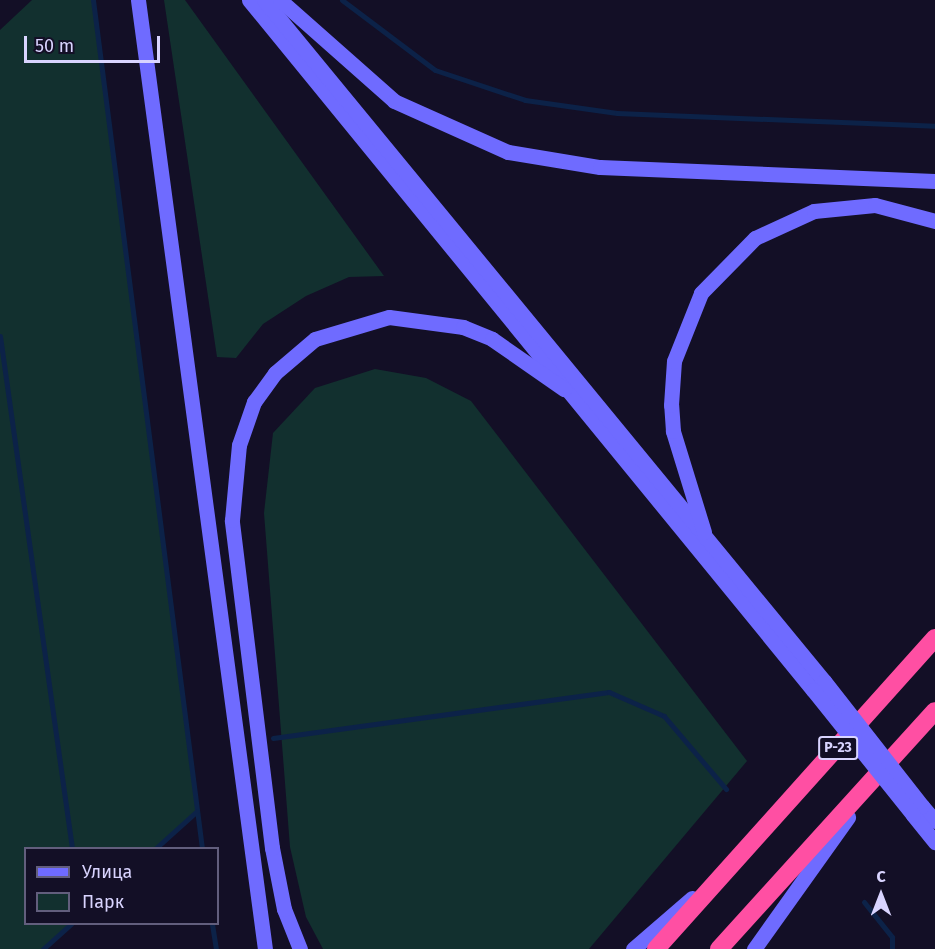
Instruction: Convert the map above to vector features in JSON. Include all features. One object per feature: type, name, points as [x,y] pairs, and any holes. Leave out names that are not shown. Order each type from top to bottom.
[{"type":"highway","name":"Р-23","points":[[656,949],[935,638]]},
{"type":"highway","points":[[719,949],[861,799],[935,711]]},
{"type":"main road","points":[[138,0],[265,949]]},
{"type":"main road","points":[[249,0],[564,389],[818,686]]},
{"type":"main road","points":[[264,0],[707,541],[818,686],[918,810],[935,842]]},
{"type":"main road","points":[[280,0],[394,101],[508,152],[600,167],[935,181]]},
{"type":"main road","points":[[707,541],[673,431],[671,405],[674,361],[701,293],[754,238],[814,211],[875,205],[935,221]]},
{"type":"main road","points":[[300,949],[284,909],[272,848],[232,520],[239,445],[254,402],[282,366],[315,339],[389,318],[463,327],[492,339],[564,389]]},
{"type":"main road","points":[[754,949],[861,799]]},
{"type":"main road","points":[[918,810],[935,821]]},
{"type":"main road","points":[[633,949],[740,858]]},
{"type":"green space","points":[[32,0],[93,0],[197,811],[157,847],[24,847],[24,925],[70,925],[43,949],[0,949],[0,30]]},
{"type":"green space","points":[[164,0],[185,0],[384,276],[349,277],[306,296],[263,324],[236,358],[217,357]]},
{"type":"green space","points":[[375,369],[426,378],[471,401],[747,761],[589,949],[323,949],[306,917],[290,847],[264,513],[273,433],[315,388]]},
{"type":"waterway","points":[[93,0],[202,847]]},
{"type":"waterway","points":[[342,0],[435,70],[525,100],[617,113],[935,126]]},
{"type":"waterway","points":[[0,336],[72,847]]},
{"type":"waterway","points":[[273,738],[609,692],[664,716],[726,789]]},
{"type":"waterway","points":[[157,847],[197,811]]},
{"type":"waterway","points":[[864,902],[892,937],[892,949]]},
{"type":"waterway","points":[[43,949],[70,925]]},
{"type":"waterway","points":[[212,925],[216,949]]}]
